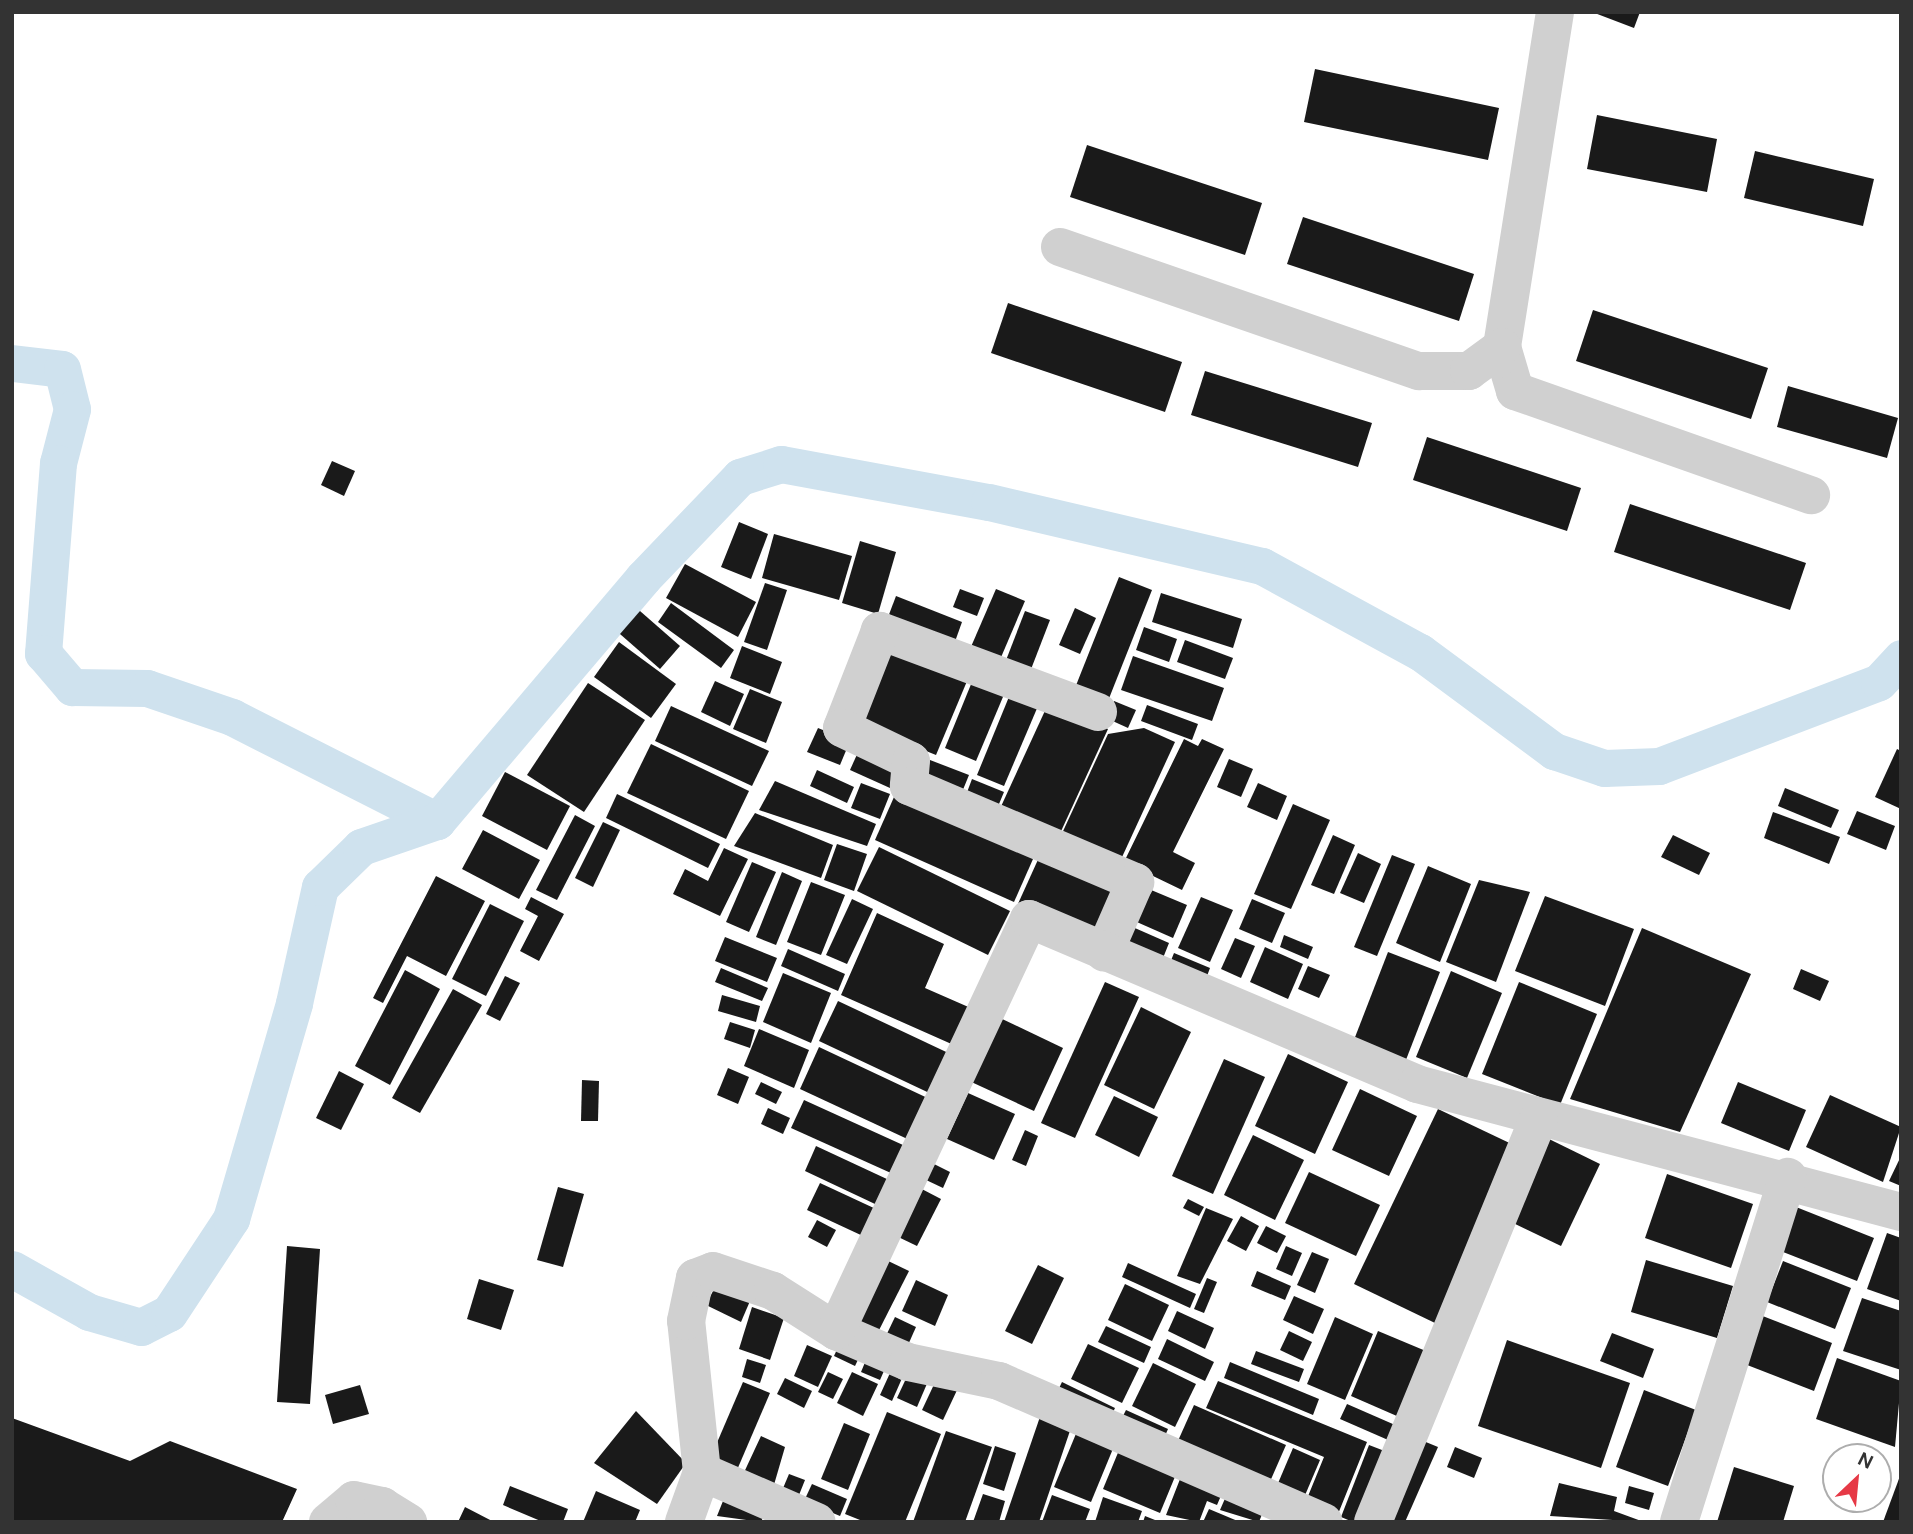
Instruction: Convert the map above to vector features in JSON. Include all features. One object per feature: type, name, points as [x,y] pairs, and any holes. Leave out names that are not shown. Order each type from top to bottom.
[{"type":"street","points":[[1555,12],[1502,347],[1515,391],[1524,398],[1811,495]]},
{"type":"street","points":[[1060,247],[1419,370],[1469,371],[1502,347]]},
{"type":"street","points":[[1098,712],[880,631],[842,728],[911,761],[909,786],[1135,882],[1104,953]]},
{"type":"street","points":[[836,1331],[1026,922],[1036,920],[1104,953],[1417,1084],[1539,1118],[1788,1177],[1901,1212]]},
{"type":"street","points":[[1373,1522],[1539,1118]]},
{"type":"street","points":[[1679,1522],[1788,1177]]},
{"type":"street","points":[[684,1522],[702,1472],[686,1321],[695,1278],[713,1271],[773,1291],[836,1331],[908,1362],[999,1381],[1324,1522]]},
{"type":"street","points":[[702,1472],[817,1522]]},
{"type":"street","points":[[328,1522],[354,1500],[382,1506],[408,1522]]},
{"type":"building","points":[[1592,12],[1640,12],[1634,28]]},
{"type":"building","points":[[1315,69],[1499,108],[1488,160],[1304,122]]},
{"type":"building","points":[[1597,115],[1717,139],[1707,192],[1587,169]]},
{"type":"building","points":[[1087,145],[1262,203],[1245,255],[1070,197]]},
{"type":"building","points":[[1755,151],[1874,179],[1863,226],[1744,198]]},
{"type":"building","points":[[1303,217],[1474,274],[1459,321],[1287,264]]},
{"type":"building","points":[[1008,303],[1182,362],[1165,412],[991,353]]},
{"type":"building","points":[[1593,310],[1768,368],[1751,419],[1576,361]]},
{"type":"building","points":[[1205,371],[1372,423],[1358,467],[1191,415]]},
{"type":"building","points":[[1788,386],[1898,418],[1887,458],[1777,427]]},
{"type":"building","points":[[1427,437],[1581,488],[1567,531],[1413,480]]},
{"type":"building","points":[[332,461],[355,471],[344,496],[321,485]]},
{"type":"building","points":[[1630,504],[1806,563],[1790,610],[1614,552]]},
{"type":"building","points":[[739,522],[768,534],[751,579],[721,567]]},
{"type":"building","points":[[774,534],[852,556],[839,600],[762,578]]},
{"type":"building","points":[[860,541],[896,552],[878,614],[842,603]]},
{"type":"building","points":[[685,564],[756,602],[738,637],[666,598]]},
{"type":"building","points":[[1119,577],[1152,590],[1104,711],[1071,698]]},
{"type":"building","points":[[765,583],[787,590],[767,650],[744,642]]},
{"type":"building","points":[[960,589],[984,598],[977,616],[953,607]]},
{"type":"building","points":[[996,589],[1025,601],[996,669],[967,656]]},
{"type":"building","points":[[1161,593],[1242,619],[1233,648],[1152,622]]},
{"type":"building","points":[[896,596],[962,622],[952,650],[885,625]]},
{"type":"building","points":[[671,603],[734,650],[721,668],[658,622]]},
{"type":"building","points":[[1075,608],[1096,618],[1080,654],[1059,645]]},
{"type":"building","points":[[640,611],[680,646],[660,669],[620,634]]},
{"type":"building","points":[[1025,611],[1050,620],[1028,677],[1003,668]]},
{"type":"building","points":[[1144,627],[1177,639],[1169,662],[1136,650]]},
{"type":"building","points":[[1185,640],[1233,658],[1225,679],[1177,662]]},
{"type":"building","points":[[888,641],[970,674],[936,755],[854,722]]},
{"type":"building","points":[[619,642],[676,684],[651,718],[594,677]]},
{"type":"building","points":[[742,646],[782,662],[770,694],[730,678]]},
{"type":"building","points":[[1133,656],[1224,688],[1212,721],[1121,690]]},
{"type":"building","points":[[976,672],[1008,685],[976,761],[945,748]]},
{"type":"building","points":[[715,681],[744,694],[730,726],[701,712]]},
{"type":"building","points":[[588,683],[645,720],[584,812],[527,775]]},
{"type":"building","points":[[1013,687],[1041,699],[1004,786],[977,775]]},
{"type":"building","points":[[750,689],[782,702],[766,743],[733,729]]},
{"type":"building","points":[[1114,701],[1136,710],[1128,728],[1106,718]]},
{"type":"building","points":[[1049,702],[1108,729],[1057,840],[998,813]]},
{"type":"building","points":[[1147,705],[1198,724],[1192,740],[1141,721]]},
{"type":"building","points":[[671,706],[769,751],[752,786],[655,741]]},
{"type":"building","points":[[818,728],[850,741],[840,765],[807,752]]},
{"type":"building","points":[[1144,728],[1175,742],[1117,868],[1058,842],[1108,734]]},
{"type":"building","points":[[1184,739],[1198,746],[1202,739],[1224,749],[1173,852],[1195,863],[1182,890],[1124,862]]},
{"type":"building","points":[[651,744],[749,791],[726,839],[627,793]]},
{"type":"building","points":[[1897,749],[1901,751],[1901,809],[1875,797]]},
{"type":"building","points":[[859,750],[899,768],[890,788],[850,770]]},
{"type":"building","points":[[1229,759],[1253,769],[1241,797],[1217,787]]},
{"type":"building","points":[[930,760],[969,775],[960,797],[921,782]]},
{"type":"building","points":[[817,770],[854,787],[847,803],[810,786]]},
{"type":"building","points":[[505,772],[570,806],[547,850],[482,816]]},
{"type":"building","points":[[972,779],[1004,792],[994,816],[963,803]]},
{"type":"building","points":[[775,781],[876,824],[867,846],[759,810]]},
{"type":"building","points":[[861,783],[890,794],[880,819],[851,808]]},
{"type":"building","points":[[1258,783],[1287,796],[1277,820],[1247,807]]},
{"type":"building","points":[[898,788],[1037,850],[1014,902],[875,840]]},
{"type":"building","points":[[1785,788],[1839,810],[1831,828],[1778,806]]},
{"type":"building","points":[[617,794],[720,844],[708,868],[606,818]]},
{"type":"building","points":[[1293,804],[1330,820],[1291,909],[1254,894]]},
{"type":"building","points":[[1857,811],[1895,826],[1886,850],[1847,834]]},
{"type":"building","points":[[1773,812],[1840,837],[1829,864],[1764,838]]},
{"type":"building","points":[[755,813],[833,845],[821,878],[734,846]]},
{"type":"building","points":[[575,815],[595,826],[557,900],[536,890]]},
{"type":"building","points":[[603,822],[620,830],[593,887],[575,878]]},
{"type":"building","points":[[483,830],[540,860],[519,899],[462,869]]},
{"type":"building","points":[[1333,835],[1355,845],[1334,894],[1311,885]]},
{"type":"building","points":[[1673,835],[1710,853],[1699,875],[1661,857]]},
{"type":"building","points":[[837,844],[867,854],[854,891],[824,880]]},
{"type":"building","points":[[879,847],[1010,911],[988,955],[857,891]]},
{"type":"building","points":[[724,848],[748,859],[720,916],[673,894],[685,869],[708,881]]},
{"type":"building","points":[[1041,853],[1118,886],[1095,940],[1017,906]]},
{"type":"building","points":[[1358,853],[1381,864],[1364,903],[1340,893]]},
{"type":"building","points":[[1392,855],[1415,864],[1377,956],[1354,947]]},
{"type":"building","points":[[752,862],[776,872],[749,932],[726,922]]},
{"type":"building","points":[[1428,866],[1471,884],[1440,962],[1396,943]]},
{"type":"building","points":[[782,872],[802,881],[776,945],[756,937]]},
{"type":"building","points":[[436,876],[485,901],[446,976],[407,956],[383,1003],[373,998]]},
{"type":"building","points":[[1479,880],[1530,892],[1496,982],[1446,962]]},
{"type":"building","points":[[811,882],[845,895],[821,955],[787,942]]},
{"type":"building","points":[[1144,887],[1187,905],[1173,938],[1130,919]]},
{"type":"building","points":[[1545,896],[1634,929],[1605,1006],[1515,971]]},
{"type":"building","points":[[531,897],[564,914],[539,961],[520,951],[538,916],[525,909]]},
{"type":"building","points":[[1201,897],[1233,910],[1210,962],[1178,948]]},
{"type":"building","points":[[852,899],[873,909],[847,964],[826,955]]},
{"type":"building","points":[[1252,899],[1285,913],[1272,943],[1239,929]]},
{"type":"building","points":[[490,904],[524,921],[486,996],[452,979]]},
{"type":"building","points":[[877,913],[944,944],[925,988],[973,1009],[956,1046],[841,995]]},
{"type":"building","points":[[1128,925],[1169,943],[1161,963],[1120,945]]},
{"type":"building","points":[[1642,928],[1751,974],[1680,1132],[1570,1099]]},
{"type":"building","points":[[1284,935],[1313,947],[1308,959],[1280,947]]},
{"type":"building","points":[[725,937],[777,958],[767,982],[715,961]]},
{"type":"building","points":[[1235,938],[1255,946],[1241,978],[1221,969]]},
{"type":"building","points":[[1265,947],[1303,964],[1288,999],[1250,982]]},
{"type":"building","points":[[788,949],[845,974],[838,991],[781,966]]},
{"type":"building","points":[[1388,952],[1440,972],[1404,1065],[1352,1045]]},
{"type":"building","points":[[1174,953],[1210,968],[1204,984],[1168,968]]},
{"type":"building","points":[[1308,966],[1330,975],[1319,998],[1298,989]]},
{"type":"building","points":[[721,968],[768,988],[762,1001],[715,982]]},
{"type":"building","points":[[1801,969],[1829,981],[1820,1001],[1793,989]]},
{"type":"building","points":[[405,970],[440,989],[390,1085],[355,1066]]},
{"type":"building","points":[[1451,971],[1502,993],[1467,1078],[1416,1057]]},
{"type":"building","points":[[783,973],[831,993],[811,1043],[763,1022]]},
{"type":"building","points":[[505,976],[520,983],[500,1021],[486,1014]]},
{"type":"building","points":[[1105,982],[1139,997],[1075,1138],[1041,1123]]},
{"type":"building","points":[[1519,982],[1597,1014],[1560,1105],[1482,1074]]},
{"type":"building","points":[[453,989],[482,1005],[420,1113],[392,1098]]},
{"type":"building","points":[[722,995],[760,1006],[756,1022],[718,1011]]},
{"type":"building","points":[[838,1001],[959,1058],[940,1098],[819,1041]]},
{"type":"building","points":[[1141,1007],[1191,1032],[1154,1109],[1104,1085]]},
{"type":"building","points":[[998,1017],[1063,1048],[1034,1111],[967,1080]]},
{"type":"building","points":[[730,1022],[755,1030],[750,1048],[724,1039]]},
{"type":"building","points":[[759,1029],[809,1050],[794,1088],[744,1066]]},
{"type":"building","points":[[819,1047],[936,1102],[916,1143],[800,1089]]},
{"type":"building","points":[[1288,1054],[1348,1082],[1315,1154],[1255,1126]]},
{"type":"building","points":[[1224,1059],[1265,1077],[1213,1194],[1172,1176]]},
{"type":"building","points":[[728,1068],[749,1077],[738,1104],[717,1095]]},
{"type":"building","points":[[339,1071],[364,1084],[341,1130],[316,1118]]},
{"type":"building","points":[[582,1080],[599,1081],[598,1121],[581,1121]]},
{"type":"building","points":[[761,1082],[782,1092],[776,1104],[755,1094]]},
{"type":"building","points":[[1738,1082],[1806,1110],[1789,1151],[1721,1123]]},
{"type":"building","points":[[1360,1089],[1417,1116],[1389,1176],[1332,1150]]},
{"type":"building","points":[[968,1093],[1015,1114],[994,1160],[947,1139]]},
{"type":"building","points":[[1830,1095],[1901,1127],[1883,1182],[1806,1147]]},
{"type":"building","points":[[1114,1096],[1158,1117],[1139,1157],[1095,1135]]},
{"type":"building","points":[[804,1100],[914,1150],[902,1178],[791,1128]]},
{"type":"building","points":[[768,1108],[790,1118],[783,1134],[761,1124]]},
{"type":"building","points":[[1438,1109],[1520,1148],[1435,1323],[1354,1284]]},
{"type":"building","points":[[1025,1130],[1038,1136],[1026,1166],[1012,1160]]},
{"type":"building","points":[[1253,1135],[1304,1160],[1275,1220],[1224,1195]]},
{"type":"building","points":[[1549,1139],[1600,1164],[1561,1246],[1509,1221]]},
{"type":"building","points":[[816,1146],[904,1187],[892,1212],[805,1171]]},
{"type":"building","points":[[1901,1156],[1901,1186],[1889,1181]]},
{"type":"building","points":[[932,1163],[950,1172],[943,1188],[924,1179]]},
{"type":"building","points":[[1309,1172],[1380,1205],[1356,1256],[1285,1223]]},
{"type":"building","points":[[1667,1174],[1753,1204],[1731,1268],[1645,1238]]},
{"type":"building","points":[[820,1183],[891,1216],[878,1243],[807,1210]]},
{"type":"building","points":[[916,1186],[941,1199],[917,1246],[892,1234]]},
{"type":"building","points":[[558,1187],[584,1194],[563,1267],[537,1260]]},
{"type":"building","points":[[1188,1199],[1204,1207],[1199,1216],[1183,1208]]},
{"type":"building","points":[[1791,1205],[1874,1238],[1857,1281],[1773,1248]]},
{"type":"building","points":[[1206,1208],[1233,1219],[1200,1284],[1177,1276]]},
{"type":"building","points":[[1241,1216],[1259,1226],[1246,1251],[1227,1241]]},
{"type":"building","points":[[817,1220],[836,1230],[827,1247],[808,1237]]},
{"type":"building","points":[[1266,1226],[1286,1236],[1277,1253],[1257,1243]]},
{"type":"building","points":[[1887,1233],[1901,1238],[1901,1301],[1867,1289]]},
{"type":"building","points":[[287,1246],[320,1249],[310,1404],[277,1402]]},
{"type":"building","points":[[1286,1246],[1302,1253],[1292,1276],[1276,1269]]},
{"type":"building","points":[[1312,1252],[1329,1259],[1315,1293],[1297,1285]]},
{"type":"building","points":[[882,1258],[909,1271],[874,1340],[847,1327]]},
{"type":"building","points":[[1646,1260],[1733,1286],[1717,1338],[1631,1312]]},
{"type":"building","points":[[1783,1261],[1851,1288],[1835,1329],[1767,1302]]},
{"type":"building","points":[[1128,1263],[1196,1294],[1190,1308],[1122,1277]]},
{"type":"building","points":[[1038,1265],[1064,1278],[1032,1344],[1005,1331]]},
{"type":"building","points":[[1257,1271],[1291,1286],[1285,1300],[1251,1286]]},
{"type":"building","points":[[1207,1278],[1217,1282],[1204,1313],[1194,1309]]},
{"type":"building","points":[[479,1279],[514,1290],[501,1330],[467,1319]]},
{"type":"building","points":[[916,1280],[948,1295],[935,1326],[902,1311]]},
{"type":"building","points":[[1125,1284],[1169,1305],[1152,1341],[1108,1320]]},
{"type":"building","points":[[716,1285],[750,1301],[741,1322],[706,1305]]},
{"type":"building","points":[[1294,1296],[1324,1309],[1313,1334],[1283,1320]]},
{"type":"building","points":[[1862,1298],[1901,1311],[1901,1370],[1843,1351]]},
{"type":"building","points":[[752,1307],[784,1318],[770,1360],[739,1349]]},
{"type":"building","points":[[1177,1311],[1214,1328],[1205,1349],[1168,1331]]},
{"type":"building","points":[[1760,1315],[1832,1343],[1814,1391],[1742,1363]]},
{"type":"building","points":[[895,1317],[916,1327],[904,1354],[882,1344]]},
{"type":"building","points":[[1335,1317],[1373,1334],[1345,1400],[1307,1384]]},
{"type":"building","points":[[1106,1326],[1151,1347],[1144,1363],[1098,1342]]},
{"type":"building","points":[[1289,1331],[1312,1342],[1303,1361],[1280,1350]]},
{"type":"building","points":[[1378,1331],[1433,1354],[1406,1420],[1351,1396]]},
{"type":"building","points":[[1612,1333],[1654,1349],[1643,1378],[1600,1361]]},
{"type":"building","points":[[843,1336],[864,1347],[855,1366],[834,1356]]},
{"type":"building","points":[[1167,1339],[1214,1362],[1205,1381],[1158,1359]]},
{"type":"building","points":[[1507,1340],[1630,1383],[1601,1468],[1478,1426]]},
{"type":"building","points":[[1088,1344],[1139,1368],[1122,1403],[1071,1379]]},
{"type":"building","points":[[807,1345],[832,1356],[818,1387],[794,1376]]},
{"type":"building","points":[[871,1348],[890,1357],[880,1380],[861,1372]]},
{"type":"building","points":[[1256,1351],[1304,1369],[1299,1382],[1251,1364]]},
{"type":"building","points":[[1837,1358],[1901,1381],[1895,1447],[1892,1443],[1884,1443],[1816,1419]]},
{"type":"building","points":[[747,1359],[766,1365],[760,1383],[742,1377]]},
{"type":"building","points":[[895,1362],[907,1367],[892,1401],[880,1395]]},
{"type":"building","points":[[1230,1362],[1319,1399],[1313,1415],[1224,1378]]},
{"type":"building","points":[[1153,1363],[1196,1384],[1175,1427],[1132,1406]]},
{"type":"building","points":[[910,1370],[929,1379],[917,1407],[897,1398]]},
{"type":"building","points":[[828,1372],[843,1379],[833,1399],[818,1392]]},
{"type":"building","points":[[852,1372],[878,1384],[863,1416],[837,1403]]},
{"type":"building","points":[[785,1378],[812,1391],[804,1408],[777,1394]]},
{"type":"building","points":[[937,1378],[958,1388],[943,1420],[922,1410]]},
{"type":"building","points":[[1218,1381],[1367,1442],[1336,1519],[1304,1506],[1324,1457],[1206,1408]]},
{"type":"building","points":[[743,1382],[770,1393],[737,1470],[710,1459]]},
{"type":"building","points":[[1062,1382],[1115,1408],[1107,1425],[1054,1399]]},
{"type":"building","points":[[360,1385],[369,1414],[333,1424],[325,1395]]},
{"type":"building","points":[[1644,1390],[1696,1410],[1668,1486],[1616,1467]]},
{"type":"building","points":[[1347,1404],[1402,1428],[1395,1443],[1340,1419]]},
{"type":"building","points":[[1194,1405],[1286,1445],[1265,1493],[1173,1452]]},
{"type":"building","points":[[1043,1408],[1074,1419],[1039,1522],[1004,1522]]},
{"type":"building","points":[[1126,1410],[1168,1429],[1161,1445],[1118,1426]]},
{"type":"building","points":[[636,1411],[686,1463],[657,1504],[594,1463]]},
{"type":"building","points":[[887,1412],[941,1434],[905,1522],[865,1522],[845,1514]]},
{"type":"building","points":[[12,1418],[130,1461],[170,1441],[297,1489],[282,1522],[12,1522]]},
{"type":"building","points":[[844,1423],[870,1434],[848,1490],[821,1479]]},
{"type":"building","points":[[1080,1424],[1117,1439],[1091,1502],[1054,1487]]},
{"type":"building","points":[[946,1431],[992,1447],[965,1522],[913,1522]]},
{"type":"building","points":[[761,1436],[785,1447],[771,1495],[740,1481]]},
{"type":"building","points":[[1416,1438],[1438,1447],[1405,1522],[1380,1522]]},
{"type":"building","points":[[1122,1443],[1179,1467],[1160,1513],[1103,1489]]},
{"type":"building","points":[[1369,1445],[1395,1455],[1369,1522],[1353,1522],[1341,1517]]},
{"type":"building","points":[[995,1446],[1016,1453],[1004,1491],[983,1484]]},
{"type":"building","points":[[1455,1447],[1482,1458],[1474,1478],[1447,1467]]},
{"type":"building","points":[[1293,1448],[1320,1460],[1300,1507],[1273,1495]]},
{"type":"building","points":[[1734,1467],[1794,1486],[1783,1522],[1717,1522]]},
{"type":"building","points":[[789,1474],[805,1480],[797,1500],[781,1493]]},
{"type":"building","points":[[1182,1474],[1223,1491],[1217,1505],[1207,1501],[1199,1522],[1166,1515]]},
{"type":"building","points":[[1900,1476],[1901,1522],[1883,1522],[1886,1513],[1892,1513],[1892,1498]]},
{"type":"building","points":[[1559,1483],[1617,1497],[1614,1511],[1644,1522],[1550,1516]]},
{"type":"building","points":[[812,1484],[847,1499],[840,1516],[804,1501]]},
{"type":"building","points":[[510,1486],[568,1509],[563,1522],[543,1522],[503,1505]]},
{"type":"building","points":[[1629,1486],[1654,1493],[1649,1510],[1625,1503]]},
{"type":"building","points":[[596,1491],[640,1510],[635,1522],[583,1522]]},
{"type":"building","points":[[727,1491],[767,1508],[761,1522],[717,1516]]},
{"type":"building","points":[[983,1494],[1005,1501],[999,1522],[973,1522]]},
{"type":"building","points":[[1227,1494],[1264,1509],[1259,1522],[1220,1510]]},
{"type":"building","points":[[1052,1495],[1090,1509],[1085,1522],[1042,1522]]},
{"type":"building","points":[[1103,1497],[1142,1511],[1138,1522],[1095,1522]]},
{"type":"building","points":[[465,1507],[494,1522],[458,1522]]},
{"type":"building","points":[[1209,1509],[1240,1522],[1203,1522]]},
{"type":"building","points":[[1145,1516],[1160,1522],[1143,1522]]},
{"type":"waterway","points":[[12,363],[62,369],[72,409],[58,463],[43,653],[72,687],[147,688],[232,717],[437,821],[643,578],[740,477],[781,464],[989,502],[1262,566],[1420,652],[1554,751],[1604,768],[1659,766],[1879,682],[1901,658]]},
{"type":"waterway","points":[[12,1269],[89,1312],[141,1327],[169,1313],[231,1219],[294,1003],[320,887],[361,847],[437,821]]}]
